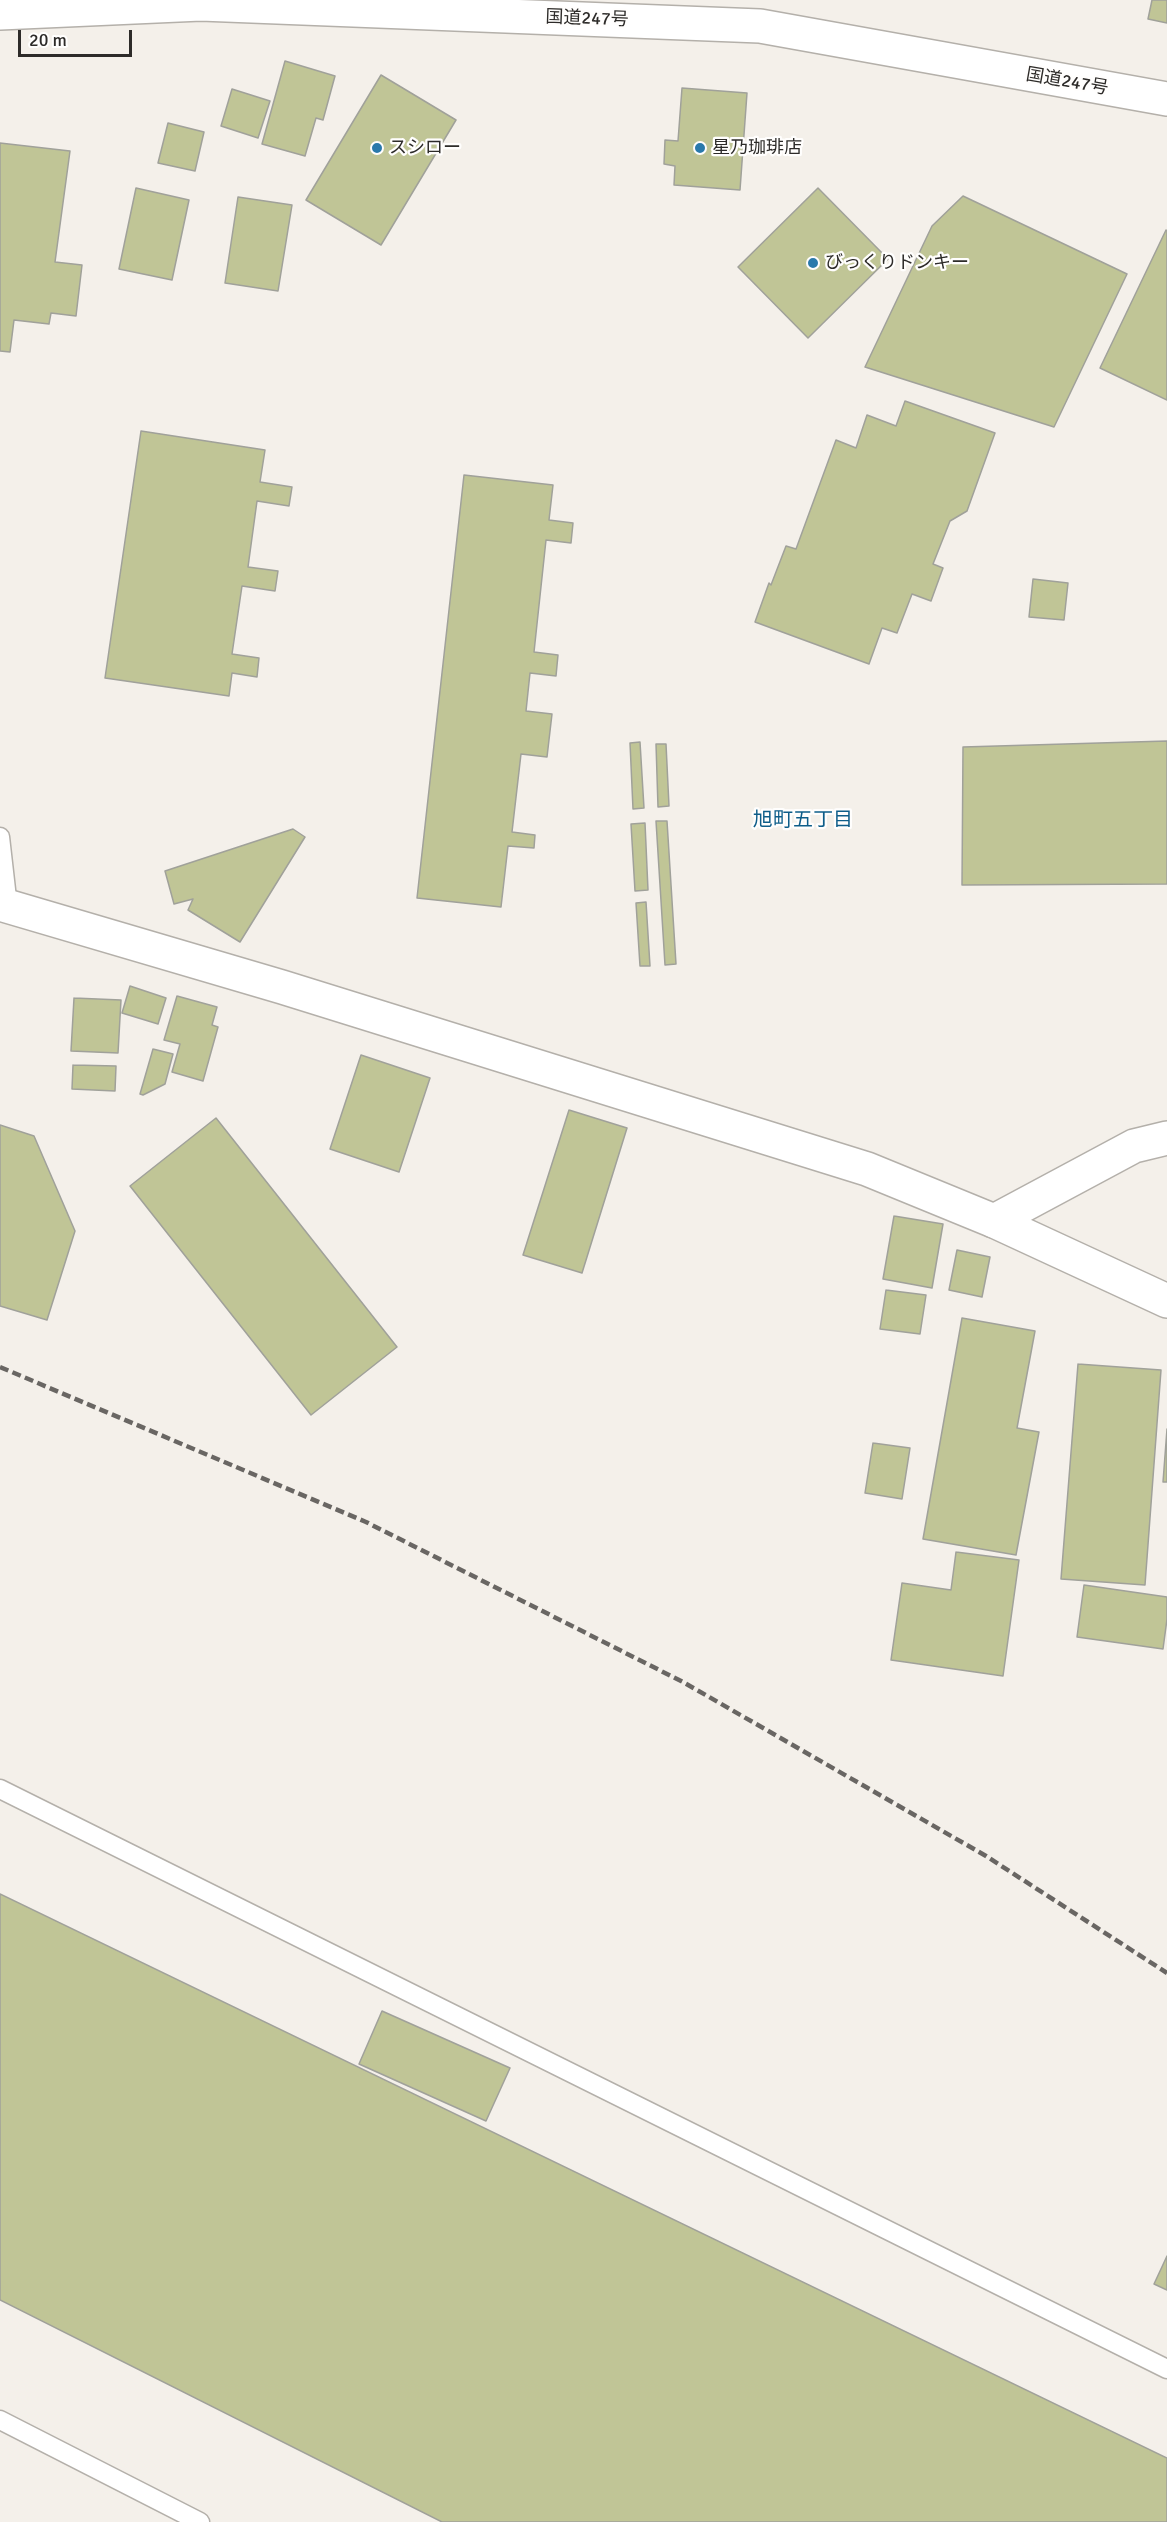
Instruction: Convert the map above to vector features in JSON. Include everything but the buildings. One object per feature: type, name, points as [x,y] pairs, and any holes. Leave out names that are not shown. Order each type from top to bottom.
[{"type":"main road","name":"国道247号","points":[[0,13],[201,4],[760,26],[1167,99]]},
{"type":"main road","points":[[4,905],[282,987],[856,1165],[994,1221],[1167,1301]]},
{"type":"main road","points":[[994,1221],[1134,1146],[1167,1138]]},
{"type":"lane","points":[[0,837],[4,905]]},
{"type":"lane","points":[[0,1790],[1167,2369]]},
{"type":"lane","points":[[0,2420],[200,2522]]},
{"type":"railway","points":[[0,1367],[366,1522],[683,1682],[986,1856],[1167,1973]]},
{"type":"place","name":"スシロー","points":[[377,148]]},
{"type":"place","name":"星乃珈琲店","points":[[700,148]]},
{"type":"place","name":"びっくりドンキー","points":[[813,263]]},
{"type":"district","name":"旭町五丁目","points":[[803,821]]}]
